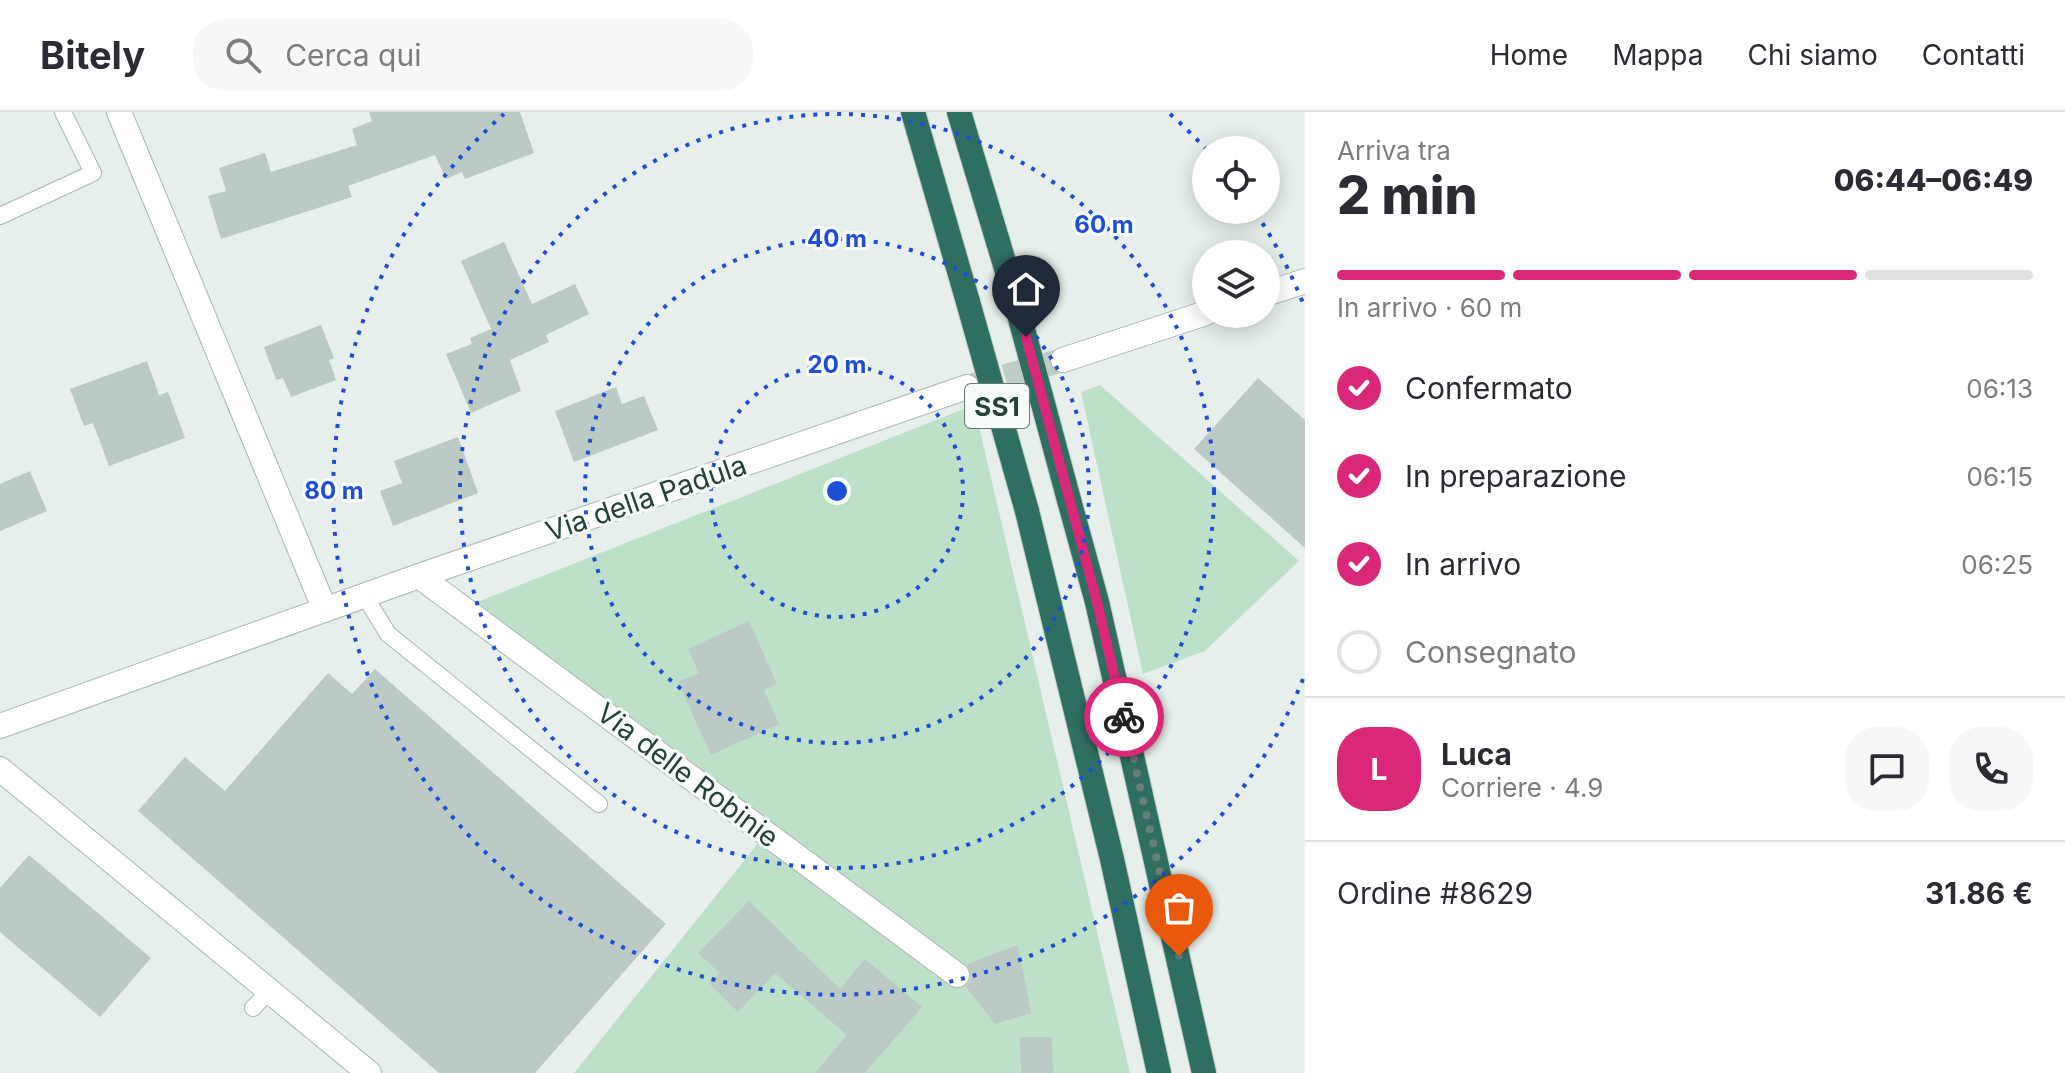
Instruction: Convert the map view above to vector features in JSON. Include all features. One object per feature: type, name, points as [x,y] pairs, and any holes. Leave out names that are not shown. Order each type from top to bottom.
[{"type":"highway","name":"SS1","points":[[913,112],[1027,511],[1112,859],[1159,1073]]},
{"type":"highway","name":"SS1","points":[[959,112],[1011,285],[1100,617],[1204,1073]]},
{"type":"street","points":[[119,112],[140,141],[325,610]]},
{"type":"street","points":[[1280,289],[1305,281]]},
{"type":"street","points":[[1063,360],[1192,318]]},
{"type":"street","name":"Via della Padula","points":[[0,726],[364,595],[967,387]]},
{"type":"street","name":"Via delle Robinie","points":[[419,576],[957,975]]},
{"type":"street","points":[[0,769],[261,1000],[369,1073]]},
{"type":"lane","points":[[0,216],[93,173],[63,112]]},
{"type":"lane","points":[[364,595],[388,634],[599,804]]},
{"type":"green space","points":[[1100,385],[1299,561],[1205,651],[1143,674],[1081,392]]},
{"type":"green space","points":[[974,405],[1130,1073],[574,1073],[763,837],[477,602]]},
{"type":"building","points":[[369,112],[520,112],[534,153],[465,179],[462,172],[446,179],[435,155],[348,186],[352,197],[221,239],[208,196],[226,191],[219,168],[265,153],[271,172],[357,145],[352,129],[372,121]]},
{"type":"building","points":[[504,242],[532,304],[575,284],[589,314],[546,335],[549,342],[510,360],[521,391],[471,413],[446,354],[472,344],[470,338],[491,329],[461,261]]},
{"type":"building","points":[[321,325],[334,358],[329,360],[336,380],[291,397],[283,378],[276,380],[264,347]]},
{"type":"building","points":[[147,361],[159,395],[168,392],[185,438],[109,466],[93,423],[84,426],[70,389]]},
{"type":"building","points":[[1258,378],[1305,420],[1305,548],[1194,449]]},
{"type":"building","points":[[616,387],[622,404],[644,396],[658,430],[574,462],[555,411]]},
{"type":"building","points":[[458,437],[478,493],[393,526],[380,491],[402,483],[394,461]]},
{"type":"building","points":[[30,471],[47,511],[0,531],[0,484]]},
{"type":"building","points":[[749,621],[777,684],[764,690],[779,724],[711,755],[678,682],[699,673],[688,649]]},
{"type":"building","points":[[375,669],[666,924],[535,1073],[439,1073],[138,811],[185,757],[225,791],[328,673],[352,694]]},
{"type":"building","points":[[29,855],[151,958],[100,1017],[0,932],[0,888]]},
{"type":"building","points":[[749,901],[840,989],[865,959],[922,1007],[865,1073],[815,1073],[847,1035],[775,973],[738,1012],[709,983],[720,973],[698,953]]},
{"type":"building","points":[[1018,945],[1031,1013],[995,1024],[966,987],[972,976],[967,964]]},
{"type":"building","points":[[1020,1037],[1052,1037],[1053,1073],[1021,1073]]},
{"type":"tunnel","points":[[970,386],[1063,360]]},
{"type":"way so far","points":[[1124,717],[1179,956]]},
{"type":"route","points":[[1026,337],[1097,602],[1124,717]]}]
